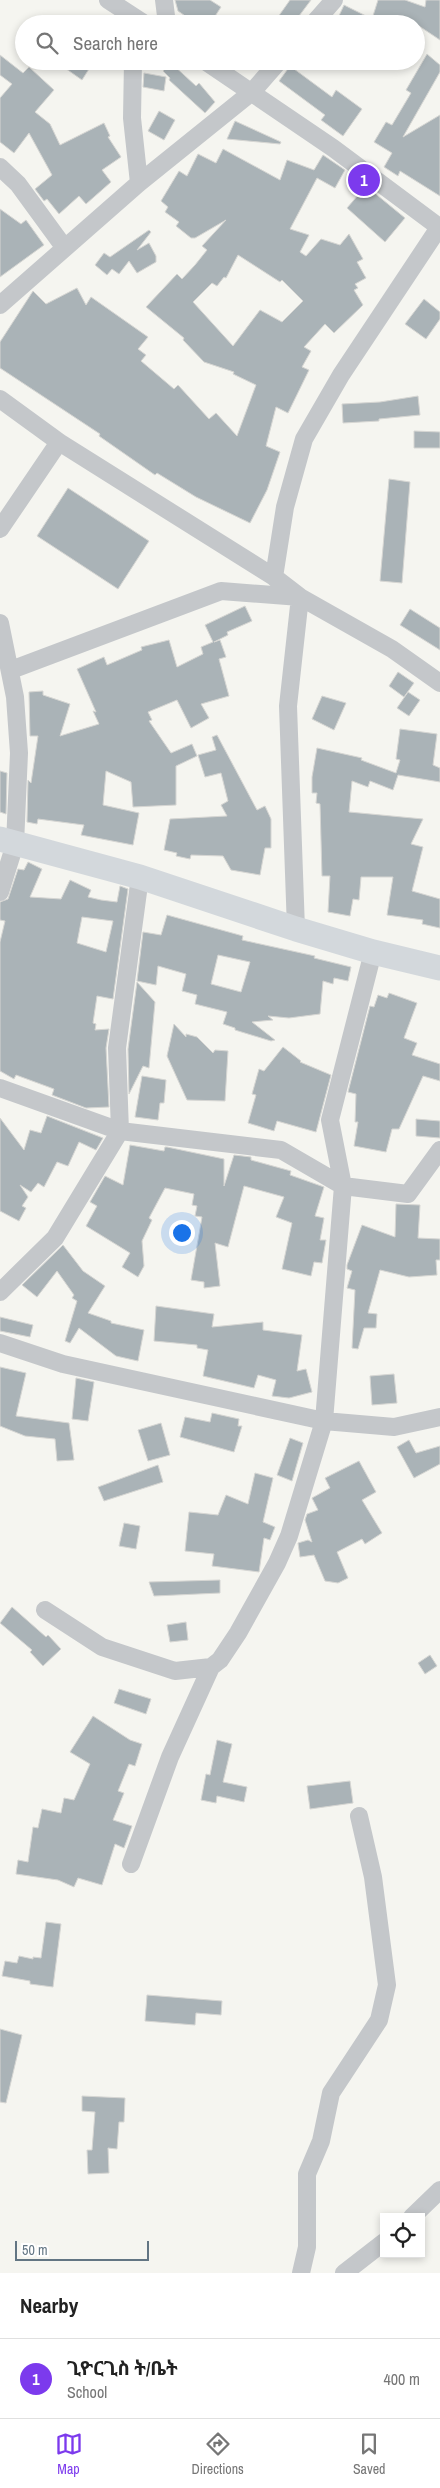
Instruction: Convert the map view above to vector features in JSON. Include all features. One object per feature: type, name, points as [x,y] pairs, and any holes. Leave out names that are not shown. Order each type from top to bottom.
[{"type":"street","points":[[108,0],[129,15]]},
{"type":"street","points":[[164,0],[166,15]]},
{"type":"street","points":[[321,15],[334,0]]},
{"type":"street","points":[[133,70],[132,118],[139,183]]},
{"type":"street","points":[[219,70],[440,226],[341,375],[304,439],[284,507],[274,576]]},
{"type":"street","points":[[0,305],[139,183],[252,92],[271,70]]},
{"type":"street","points":[[0,167],[18,184],[64,247]]},
{"type":"street","points":[[0,399],[59,442],[274,576],[300,597],[392,649],[440,683]]},
{"type":"street","points":[[0,529],[59,442]]},
{"type":"street","points":[[11,670],[221,591],[300,597]]},
{"type":"street","points":[[296,929],[288,706],[300,597]]},
{"type":"street","points":[[0,623],[11,670],[19,753],[0,892]]},
{"type":"street","points":[[8,841],[140,877],[372,952],[440,968]]},
{"type":"street","points":[[0,1292],[55,1238],[120,1131],[117,1048],[140,877]]},
{"type":"street","points":[[131,1864],[170,1757],[211,1667],[220,1660],[238,1633],[277,1563],[289,1536],[324,1420],[343,1186],[330,1120],[372,952]]},
{"type":"street","points":[[0,1088],[120,1131],[281,1150],[343,1186],[408,1194],[440,1150]]},
{"type":"street","points":[[0,1343],[72,1366],[324,1420],[394,1427],[440,1417]]},
{"type":"street","points":[[45,1610],[102,1647],[175,1671],[211,1667]]},
{"type":"street","points":[[301,2273],[307,2247],[307,2174],[322,2141],[331,2093],[379,2020],[387,1985],[374,1877],[359,1816]]},
{"type":"street","points":[[416,2213],[440,2190]]},
{"type":"street","points":[[344,2273],[380,2245]]},
{"type":"building","points":[[175,0],[210,0],[221,7],[216,15],[184,15],[178,11]]},
{"type":"building","points":[[290,0],[311,0],[300,15],[279,15]]},
{"type":"building","points":[[378,0],[405,0],[425,7],[426,0],[440,0],[440,40],[425,30],[425,15],[373,15]]},
{"type":"building","points":[[344,5],[364,15],[339,15]]},
{"type":"building","points":[[427,54],[440,65],[440,72],[403,137],[440,115],[440,196],[400,171],[398,176],[384,167],[392,153],[374,142],[386,122],[392,125],[411,93],[406,90],[418,70],[425,70],[425,57]]},
{"type":"building","points":[[0,55],[15,67],[15,70],[23,73],[26,70],[32,70],[54,90],[35,112],[50,124],[60,145],[104,123],[110,136],[108,137],[121,157],[102,170],[111,182],[86,204],[79,196],[59,214],[47,199],[44,201],[35,189],[52,175],[29,133],[14,153],[0,142],[0,98],[12,84],[0,75]]},
{"type":"building","points":[[68,70],[88,70],[82,80]]},
{"type":"building","points":[[179,70],[196,86],[199,83],[215,102],[205,113],[169,80],[170,78],[163,71]]},
{"type":"building","points":[[287,70],[295,70],[332,97],[336,90],[362,109],[343,136],[321,120],[325,115],[279,81]]},
{"type":"building","points":[[144,73],[166,77],[164,91],[143,87]]},
{"type":"building","points":[[159,111],[175,120],[164,140],[148,131]]},
{"type":"building","points":[[235,121],[281,142],[280,144],[227,139]]},
{"type":"building","points":[[223,149],[280,180],[287,160],[314,170],[323,155],[345,170],[335,188],[317,178],[290,229],[309,235],[300,252],[306,256],[321,239],[340,245],[349,234],[363,259],[357,262],[366,278],[355,284],[358,288],[354,290],[363,305],[334,333],[325,324],[304,347],[311,351],[302,367],[309,370],[288,413],[276,407],[266,446],[280,452],[267,490],[250,523],[196,497],[157,473],[155,475],[99,436],[100,434],[0,368],[0,342],[33,291],[46,304],[77,288],[86,305],[91,297],[148,337],[138,349],[146,355],[141,361],[174,389],[178,385],[209,419],[216,413],[237,436],[256,385],[233,374],[234,372],[204,362],[183,340],[184,338],[146,307],[177,274],[182,279],[195,265],[207,250],[202,246],[226,220],[195,238],[191,238],[176,226],[179,222],[165,212],[168,207],[161,201],[179,171],[187,176],[198,154],[216,163]],"holes":[[[238,255],[280,282],[282,280],[303,301],[282,322],[260,310],[233,346],[193,302],[212,283],[217,286],[224,277],[226,278]]]},
{"type":"building","points":[[366,186],[405,218],[385,242],[347,208]]},
{"type":"building","points":[[0,209],[21,224],[26,220],[44,245],[0,277]]},
{"type":"building","points":[[149,230],[151,232],[137,250],[149,243],[156,256],[156,262],[137,273],[129,261],[119,274],[112,269],[107,275],[95,265],[104,253],[110,257]]},
{"type":"building","points":[[424,299],[440,312],[440,319],[426,339],[405,324]]},
{"type":"building","points":[[418,396],[420,415],[379,419],[379,421],[343,423],[342,404],[380,402]]},
{"type":"building","points":[[414,431],[440,432],[440,448],[414,448]]},
{"type":"building","points":[[389,479],[410,482],[402,583],[380,581]]},
{"type":"building","points":[[68,488],[149,541],[118,589],[37,536]]},
{"type":"building","points":[[245,606],[252,621],[227,632],[228,635],[214,642],[220,640],[226,657],[219,659],[229,696],[201,704],[209,718],[191,728],[177,700],[148,712],[152,720],[149,721],[171,753],[192,744],[197,756],[176,766],[176,805],[133,807],[131,782],[106,771],[103,805],[139,813],[133,845],[81,835],[84,825],[38,819],[37,824],[27,822],[28,780],[31,783],[38,736],[30,736],[29,692],[43,691],[43,695],[70,704],[60,736],[99,724],[93,711],[96,712],[77,669],[104,657],[107,665],[142,650],[141,647],[169,640],[177,667],[203,654],[201,647],[213,642],[205,625]]},
{"type":"building","points":[[410,609],[440,628],[440,650],[400,625]]},
{"type":"building","points":[[398,672],[414,683],[404,697],[389,686]]},
{"type":"building","points":[[408,692],[420,700],[409,716],[397,708]]},
{"type":"building","points":[[322,696],[346,703],[334,730],[312,719]]},
{"type":"building","points":[[400,729],[437,734],[433,765],[440,768],[440,782],[398,775],[393,790],[370,781],[368,787],[352,781],[349,812],[423,819],[411,844],[423,847],[412,891],[440,899],[440,928],[422,924],[423,920],[387,915],[393,877],[361,877],[359,900],[353,899],[350,916],[328,912],[330,876],[322,876],[320,804],[316,803],[317,793],[312,793],[312,777],[317,748],[362,758],[361,760],[396,773],[400,760],[396,759]]},
{"type":"building","points":[[217,735],[257,810],[265,806],[271,819],[271,848],[265,848],[260,875],[231,870],[223,856],[191,855],[190,859],[176,856],[177,853],[164,850],[170,819],[227,816],[221,805],[228,801],[221,773],[205,777],[198,755],[216,750],[212,737]]},
{"type":"building","points":[[0,771],[7,773],[6,814],[0,812]]},
{"type":"building","points":[[28,862],[42,869],[30,897],[61,899],[70,880],[91,890],[88,897],[101,900],[117,902],[120,886],[128,889],[113,999],[97,996],[93,1023],[96,1024],[95,1030],[109,1029],[106,1048],[109,1107],[86,1108],[52,1095],[54,1089],[16,1075],[14,1079],[0,1071],[0,942],[5,921],[0,920],[0,902],[8,899],[18,869],[24,870]],"holes":[[[82,917],[113,921],[106,952],[77,943]]]},
{"type":"building","points":[[167,915],[243,936],[242,940],[315,956],[314,958],[351,967],[348,981],[334,978],[333,984],[323,981],[320,1014],[289,1018],[268,1016],[273,1020],[252,1022],[275,1040],[271,1041],[235,1030],[235,1028],[223,1024],[227,1012],[195,1004],[197,995],[182,991],[186,974],[158,966],[156,985],[137,981],[143,932],[161,935]],"holes":[[[218,955],[250,962],[241,992],[211,984]]]},
{"type":"building","points":[[137,982],[155,1002],[149,1068],[143,1066],[129,1094],[128,1049]]},
{"type":"building","points":[[389,993],[417,1003],[404,1038],[417,1043],[412,1055],[440,1064],[440,1081],[423,1076],[399,1129],[392,1129],[386,1152],[354,1146],[358,1122],[355,1122],[356,1094],[348,1092],[370,1006],[374,1007],[378,995],[387,998]]},
{"type":"building","points":[[174,1024],[186,1037],[186,1034],[197,1037],[213,1053],[215,1050],[228,1051],[225,1101],[187,1100],[167,1056]]},
{"type":"building","points":[[283,1047],[300,1062],[331,1075],[316,1132],[277,1121],[274,1131],[248,1123],[256,1095],[252,1094],[259,1069],[264,1071]]},
{"type":"building","points":[[142,1076],[166,1080],[164,1103],[160,1103],[158,1120],[135,1117]]},
{"type":"building","points":[[47,1116],[103,1138],[96,1150],[79,1142],[68,1166],[57,1162],[44,1187],[38,1183],[31,1192],[20,1185],[28,1197],[22,1206],[26,1208],[19,1221],[0,1211],[0,1118],[24,1150],[30,1130],[41,1133]]},
{"type":"building","points":[[416,1119],[440,1121],[440,1138],[416,1136]]},
{"type":"building","points":[[130,1145],[164,1151],[165,1147],[167,1147],[224,1159],[224,1186],[234,1155],[251,1157],[251,1160],[291,1171],[290,1175],[324,1187],[315,1216],[324,1218],[320,1240],[326,1240],[322,1263],[314,1262],[311,1276],[282,1269],[292,1223],[276,1217],[284,1197],[244,1186],[228,1247],[215,1243],[220,1286],[204,1288],[204,1282],[191,1280],[202,1217],[195,1216],[197,1206],[192,1205],[194,1194],[165,1188],[149,1218],[152,1220],[142,1241],[144,1266],[138,1277],[122,1267],[130,1253],[86,1226],[97,1206],[90,1202],[105,1176],[123,1185]]},
{"type":"building","points":[[396,1204],[420,1205],[418,1238],[440,1239],[440,1260],[436,1260],[437,1275],[409,1277],[380,1270],[368,1313],[377,1314],[376,1328],[364,1328],[358,1349],[352,1348],[355,1290],[347,1288],[352,1271],[347,1269],[347,1265],[362,1225],[395,1237]]},
{"type":"building","points":[[63,1245],[83,1271],[105,1286],[88,1313],[111,1321],[111,1323],[144,1330],[138,1361],[116,1356],[79,1328],[70,1343],[65,1341],[77,1301],[72,1298],[74,1295],[57,1271],[37,1297],[22,1285]]},
{"type":"building","points":[[156,1306],[214,1314],[212,1327],[263,1322],[263,1330],[302,1335],[297,1371],[306,1369],[312,1392],[289,1398],[272,1396],[276,1380],[258,1375],[254,1388],[203,1376],[208,1350],[197,1348],[197,1345],[154,1341]]},
{"type":"building","points":[[0,1317],[33,1325],[30,1337],[0,1331]]},
{"type":"building","points":[[0,1367],[26,1373],[16,1416],[69,1423],[74,1460],[57,1461],[55,1439],[25,1436],[0,1426]]},
{"type":"building","points":[[394,1374],[397,1403],[372,1405],[370,1376]]},
{"type":"building","points":[[76,1378],[94,1382],[88,1421],[72,1419]]},
{"type":"building","points":[[212,1413],[239,1419],[238,1426],[242,1426],[234,1452],[180,1437],[185,1417],[210,1422]]},
{"type":"building","points":[[161,1423],[170,1455],[148,1461],[138,1430]]},
{"type":"building","points":[[290,1438],[303,1443],[292,1481],[277,1475]]},
{"type":"building","points":[[409,1440],[416,1453],[440,1446],[440,1464],[414,1478],[397,1447]]},
{"type":"building","points":[[359,1461],[376,1492],[362,1500],[382,1533],[365,1544],[362,1539],[337,1552],[348,1578],[338,1583],[325,1581],[314,1555],[300,1557],[298,1543],[308,1540],[312,1542],[305,1520],[307,1514],[318,1510],[312,1498],[330,1488],[325,1478]]},
{"type":"building","points":[[158,1465],[163,1482],[104,1501],[98,1487]]},
{"type":"building","points":[[255,1473],[273,1478],[263,1522],[275,1527],[270,1540],[264,1538],[259,1572],[212,1566],[214,1554],[185,1551],[189,1512],[218,1515],[226,1495],[248,1504]]},
{"type":"building","points":[[124,1523],[140,1526],[136,1549],[119,1546]]},
{"type":"building","points":[[220,1580],[220,1593],[154,1596],[149,1582]]},
{"type":"building","points":[[12,1607],[46,1637],[48,1635],[61,1649],[43,1666],[30,1652],[32,1650],[0,1623]]},
{"type":"building","points":[[186,1622],[188,1640],[170,1642],[167,1625]]},
{"type":"building","points":[[430,1655],[437,1666],[425,1674],[418,1663]]},
{"type":"building","points":[[119,1689],[151,1699],[146,1714],[114,1703]]},
{"type":"building","points":[[93,1716],[130,1740],[142,1744],[135,1766],[129,1764],[118,1791],[124,1793],[113,1820],[132,1826],[124,1848],[115,1844],[102,1885],[78,1878],[74,1887],[58,1880],[16,1874],[18,1860],[28,1862],[33,1827],[38,1828],[42,1809],[61,1813],[64,1798],[74,1800],[90,1764],[70,1752]]},
{"type":"building","points":[[217,1740],[232,1744],[223,1782],[247,1787],[244,1802],[217,1796],[216,1803],[201,1800],[206,1774],[210,1775]]},
{"type":"building","points":[[350,1781],[353,1803],[310,1809],[307,1786]]},
{"type":"building","points":[[46,1922],[61,1924],[53,1987],[30,1984],[30,1981],[2,1976],[5,1961],[17,1963],[19,1956],[33,1959],[33,1957],[41,1958]]},
{"type":"building","points":[[147,1995],[222,2001],[221,2015],[196,2013],[195,2025],[145,2021]]},
{"type":"building","points":[[0,2029],[22,2035],[6,2103],[0,2102]]},
{"type":"building","points":[[82,2096],[125,2098],[124,2122],[119,2122],[117,2149],[108,2148],[109,2173],[88,2174],[87,2150],[92,2150],[95,2112],[82,2111]]},
{"type":"place","name":"ጊዮርጊስ ት/ቤት","points":[[364,180]]}]
